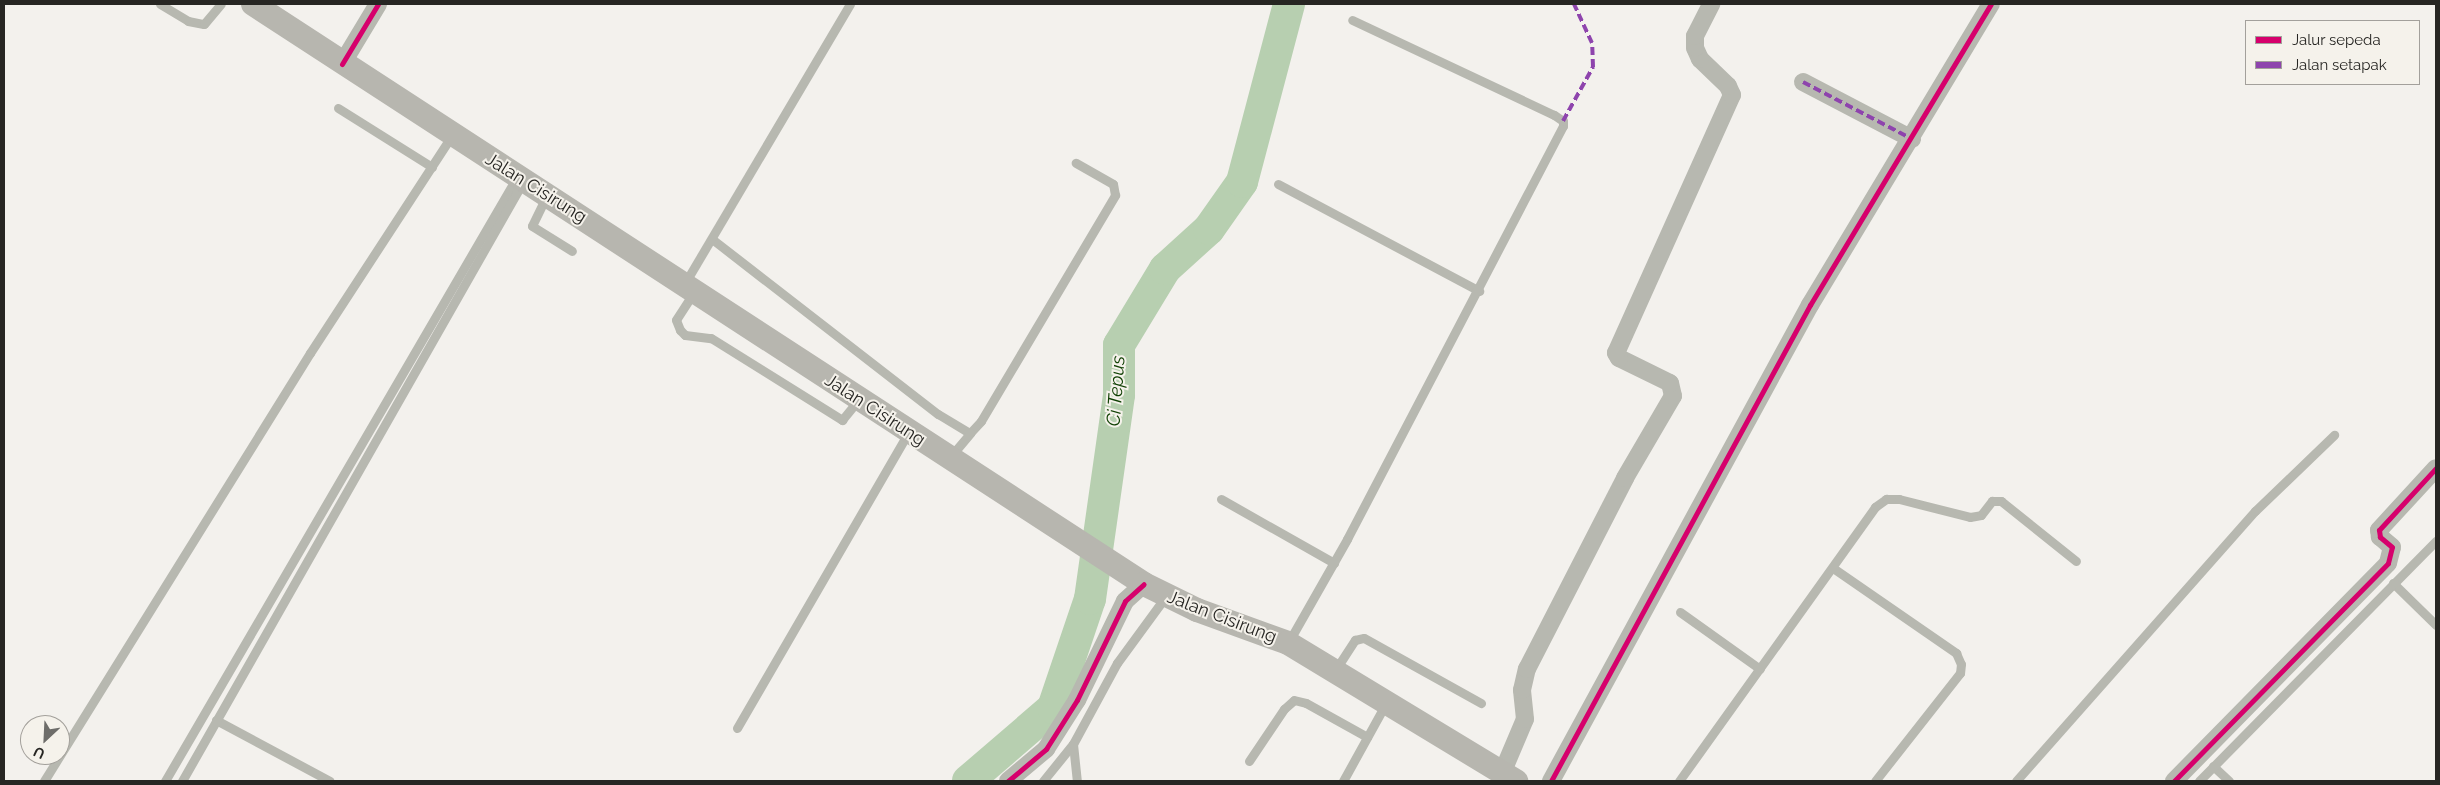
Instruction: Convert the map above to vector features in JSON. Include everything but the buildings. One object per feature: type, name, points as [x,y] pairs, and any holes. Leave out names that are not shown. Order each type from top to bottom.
[{"type":"main road","name":"Jalan Cisirung","points":[[253,4],[342,64],[548,194],[690,287],[908,433],[1144,584],[1166,596],[1288,643],[1336,669],[1510,776]]},
{"type":"street","points":[[342,64],[378,4]]},
{"type":"street","points":[[1510,776],[1525,719],[1522,690],[1527,670],[1625,478],[1673,396],[1670,383],[1619,358],[1616,353],[1732,94],[1728,86],[1700,59],[1695,48],[1695,36],[1711,4]]},
{"type":"street","points":[[1551,781],[1810,305],[1912,139],[1991,4]]},
{"type":"street","points":[[1803,82],[1912,139]]},
{"type":"street","points":[[2174,781],[2388,563],[2392,547],[2380,537],[2379,530],[2436,468]]},
{"type":"street","points":[[1008,781],[1046,749],[1077,700],[1125,601],[1144,584]]},
{"type":"lane","points":[[160,4],[188,21],[204,24],[221,4]]},
{"type":"lane","points":[[850,4],[712,239],[676,320],[680,330],[685,335],[711,338],[842,420],[858,399]]},
{"type":"lane","points":[[1288,643],[1334,563],[1560,138],[1562,121],[1352,20]]},
{"type":"lane","points":[[338,108],[432,167]]},
{"type":"lane","points":[[44,781],[310,353],[452,135]]},
{"type":"lane","points":[[949,458],[981,422],[1115,195],[1113,184],[1076,163]]},
{"type":"lane","points":[[182,781],[521,178]]},
{"type":"lane","points":[[165,781],[521,178]]},
{"type":"lane","points":[[1278,184],[1479,291]]},
{"type":"lane","points":[[548,194],[532,226],[572,251]]},
{"type":"lane","points":[[712,239],[938,414],[970,433]]},
{"type":"lane","points":[[737,728],[908,433]]},
{"type":"lane","points":[[2016,781],[2255,511],[2334,435]]},
{"type":"lane","points":[[1222,499],[1334,563]]},
{"type":"lane","points":[[1679,781],[1875,507],[1886,499],[1899,499],[1970,517],[1981,515],[1992,501],[2001,501],[2076,561]]},
{"type":"lane","points":[[2199,781],[2436,541]]},
{"type":"lane","points":[[1833,568],[1956,653],[1961,664],[1960,673],[1875,781]]},
{"type":"lane","points":[[2393,584],[2436,625]]},
{"type":"lane","points":[[1043,781],[1073,744],[1117,662],[1166,596]]},
{"type":"lane","points":[[1680,612],[1760,669]]},
{"type":"lane","points":[[1336,669],[1355,640],[1364,638],[1481,703]]},
{"type":"lane","points":[[1250,761],[1284,708],[1294,700],[1306,703],[1367,737]]},
{"type":"lane","points":[[1342,781],[1387,701]]},
{"type":"lane","points":[[216,720],[330,781]]},
{"type":"lane","points":[[1073,744],[1077,781]]},
{"type":"lane","points":[[2213,766],[2228,781]]},
{"type":"waterway","name":"Ci Tepus","points":[[968,781],[1053,708],[1090,599],[1119,395],[1119,345],[1165,269],[1209,229],[1242,182],[1289,4]]},
{"type":"marked path","points":[[1563,121],[1593,67],[1592,43],[1574,4]]},
{"type":"marked path","points":[[1803,82],[1912,139]]},
{"type":"cycle path","points":[[342,64],[378,4]]},
{"type":"cycle path","points":[[1551,781],[1810,305],[1991,4]]},
{"type":"cycle path","points":[[2174,781],[2388,563],[2392,547],[2380,537],[2379,530],[2436,468]]},
{"type":"cycle path","points":[[1008,781],[1046,749],[1077,700],[1125,601],[1144,584]]}]
